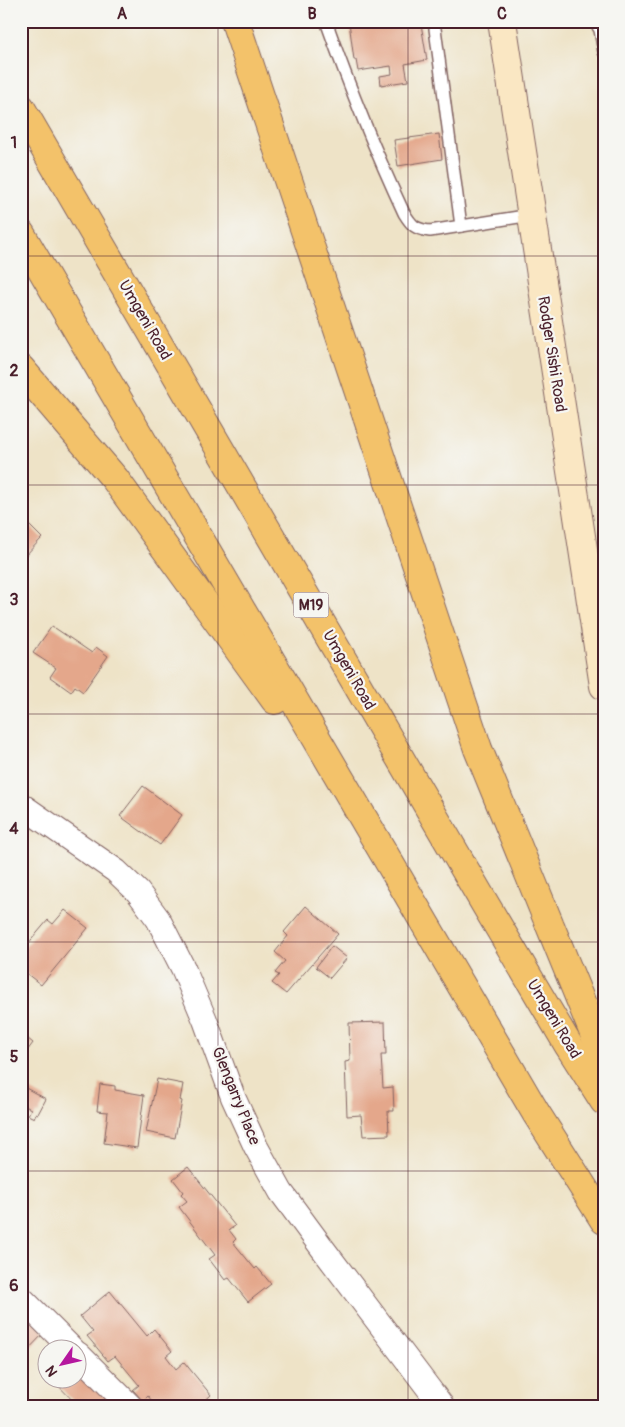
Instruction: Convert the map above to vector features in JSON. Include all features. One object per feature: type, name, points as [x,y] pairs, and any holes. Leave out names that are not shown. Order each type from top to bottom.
[{"type":"highway","points":[[235,21],[478,749],[604,1058]]},
{"type":"highway","name":"Umgeni Road","points":[[21,108],[485,904],[569,1046],[604,1101]]},
{"type":"highway","points":[[21,234],[536,1113],[604,1220]]},
{"type":"highway","points":[[21,369],[115,479],[259,677],[344,802],[448,964]]},
{"type":"street","name":"Rodger Sishi Road","points":[[502,21],[531,214],[598,613],[604,686]]},
{"type":"street","name":"Glengarry Place","points":[[21,804],[116,871],[138,892],[158,919],[183,968],[206,1020],[233,1096],[256,1148],[286,1199],[442,1406]]},
{"type":"street","points":[[21,1298],[63,1340]]},
{"type":"street","points":[[88,1364],[130,1406]]},
{"type":"lane","points":[[326,21],[339,58],[404,213],[418,230],[430,231],[531,214]]},
{"type":"lane","points":[[434,21],[461,226]]},
{"type":"lane","points":[[595,21],[600,30],[604,52]]},
{"type":"building","points":[[417,21],[421,24],[427,60],[405,64],[408,81],[381,85],[380,76],[392,74],[391,66],[358,71],[356,60],[354,60],[349,22]]},
{"type":"building","points":[[439,134],[442,159],[398,166],[394,140]]},
{"type":"building","points":[[21,517],[42,538],[23,558],[21,556]]},
{"type":"building","points":[[52,626],[92,653],[96,647],[108,656],[83,692],[75,686],[71,692],[50,677],[56,668],[33,653]]},
{"type":"building","points":[[143,786],[182,815],[160,845],[120,816]]},
{"type":"building","points":[[306,906],[338,934],[286,994],[272,983],[279,975],[275,973],[285,961],[275,952],[288,936],[284,932]]},
{"type":"building","points":[[65,910],[88,928],[41,985],[21,969],[21,952],[48,920],[53,924]]},
{"type":"building","points":[[332,946],[347,958],[330,978],[316,967]]},
{"type":"building","points":[[385,1022],[386,1055],[381,1055],[383,1088],[393,1087],[394,1111],[388,1111],[389,1135],[363,1136],[361,1115],[347,1116],[345,1062],[350,1061],[349,1023]]},
{"type":"building","points":[[21,1033],[33,1043],[21,1059]]},
{"type":"building","points":[[157,1079],[183,1084],[180,1100],[182,1101],[175,1138],[146,1132]]},
{"type":"building","points":[[100,1084],[115,1086],[115,1090],[144,1095],[137,1148],[104,1143],[108,1112],[97,1111]]},
{"type":"building","points":[[22,1086],[46,1099],[34,1118],[28,1115],[31,1109],[21,1104]]},
{"type":"building","points":[[188,1167],[235,1226],[229,1230],[236,1239],[233,1242],[255,1269],[257,1267],[271,1284],[248,1302],[229,1278],[225,1280],[209,1259],[215,1255],[179,1207],[187,1201],[173,1179]]},
{"type":"building","points":[[110,1291],[147,1336],[154,1329],[172,1351],[166,1356],[176,1369],[184,1362],[211,1395],[199,1406],[156,1406],[148,1396],[143,1401],[133,1390],[139,1385],[115,1356],[108,1361],[87,1336],[93,1332],[80,1316]]},
{"type":"building","points":[[21,1310],[45,1332],[21,1357]]},
{"type":"building","points":[[88,1376],[117,1406],[78,1406],[63,1390],[88,1390]]}]
